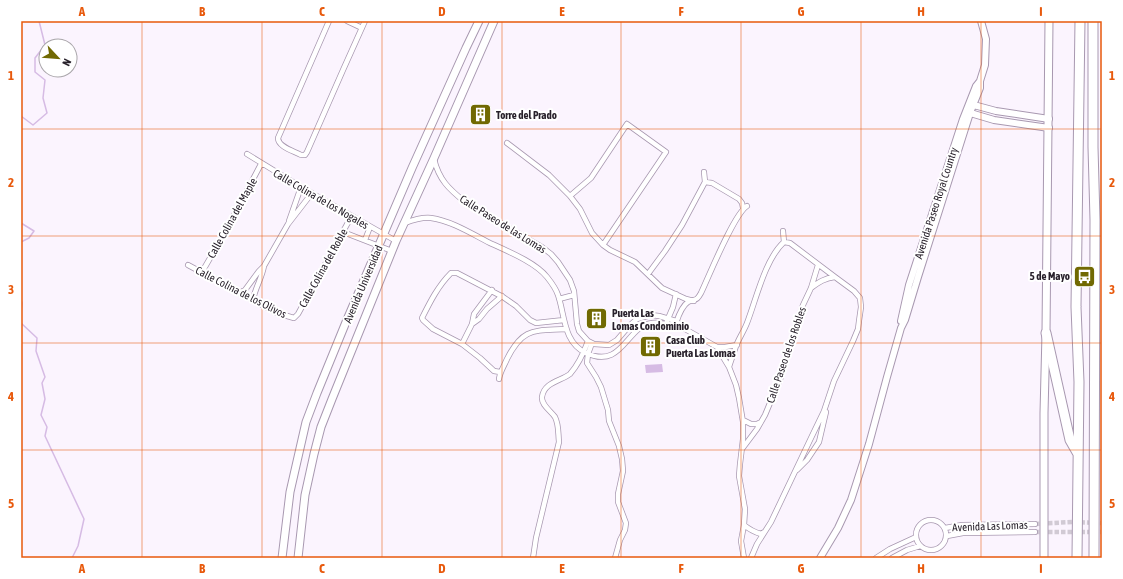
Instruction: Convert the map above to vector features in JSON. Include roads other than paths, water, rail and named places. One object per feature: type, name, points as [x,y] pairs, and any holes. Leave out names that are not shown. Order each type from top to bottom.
[{"type":"highway","points":[[1078,558],[1079,382],[1076,291],[1080,21]]},
{"type":"highway","points":[[1093,21],[1093,148],[1096,220],[1094,558]]},
{"type":"highway","points":[[1046,333],[1070,440],[1078,454]]},
{"type":"highway","points":[[1095,367],[1102,390]]},
{"type":"main road","name":"Avenida Universidad","points":[[282,558],[290,492],[306,422],[379,246],[462,55],[479,21]]},
{"type":"main road","name":"Avenida Universidad","points":[[298,558],[306,495],[321,427],[396,241],[494,21]]},
{"type":"main road","points":[[1044,558],[1044,413],[1049,119],[1049,21]]},
{"type":"street","points":[[330,21],[278,138],[280,144],[301,155],[305,155],[307,152],[365,21]]},
{"type":"street","points":[[347,21],[362,28]]},
{"type":"street","name":"Avenida Paseo Royal Country","points":[[820,558],[838,528],[851,500],[870,444],[886,377],[901,328],[901,319],[976,86],[980,81],[985,65],[986,39],[982,21]]},
{"type":"street","points":[[971,104],[996,111],[1049,119]]},
{"type":"street","points":[[994,120],[996,111]]},
{"type":"street","points":[[968,112],[994,120],[1048,128]]},
{"type":"street","points":[[570,196],[591,178],[627,124],[627,118]]},
{"type":"street","points":[[603,245],[667,152],[627,124]]},
{"type":"street","points":[[507,143],[549,175],[570,196],[580,209],[592,233],[603,245],[635,262],[662,288],[694,301]]},
{"type":"street","name":"Calle Colina de los Nogales","points":[[247,154],[261,164],[351,217],[396,241]]},
{"type":"street","name":"Calle Paseo de las Lomas","points":[[434,158],[437,170],[444,184],[454,193],[465,202],[538,244],[558,262],[570,280],[574,295],[579,331],[583,337],[590,342]]},
{"type":"street","name":"Calle Colina del Maple","points":[[202,272],[261,164]]},
{"type":"street","points":[[648,274],[682,225],[702,185],[705,182],[704,172]]},
{"type":"street","points":[[674,327],[685,306],[688,303],[698,299],[735,222],[745,207],[739,199],[712,182],[705,182]]},
{"type":"street","points":[[288,224],[300,187]]},
{"type":"street","points":[[239,293],[245,290],[264,266],[288,224],[312,193]]},
{"type":"street","name":"Calle Colina del Roble","points":[[294,318],[298,314],[351,217]]},
{"type":"street","name":"Calle Paseo de las Lomas","points":[[405,223],[418,219],[430,218],[441,220],[459,227],[534,266],[546,276],[557,293],[569,336],[574,344],[586,353]]},
{"type":"street","points":[[365,240],[370,227]]},
{"type":"street","points":[[783,231],[784,242]]},
{"type":"street","name":"Calle Colina de los Nogales","points":[[343,232],[392,251]]},
{"type":"street","points":[[729,367],[762,280],[779,246],[784,242],[790,243],[854,290],[860,298],[861,307],[858,330],[834,381],[819,442],[807,460],[794,473]]},
{"type":"street","name":"Calle Colina de los Olivos","points":[[188,265],[277,313],[294,318]]},
{"type":"street","name":"Calle Paseo de los Robles","points":[[741,451],[765,415],[781,377],[794,331],[811,288],[818,265]]},
{"type":"street","points":[[253,300],[263,273],[264,266]]},
{"type":"street","points":[[500,372],[494,371],[462,344],[433,329],[422,320],[428,305],[451,273],[457,273],[492,290],[516,306],[530,320],[536,322],[564,320]]},
{"type":"street","points":[[811,288],[820,281],[835,277]]},
{"type":"street","points":[[462,344],[472,324],[474,314],[492,290]]},
{"type":"street","points":[[665,324],[673,307],[676,294]]},
{"type":"street","points":[[559,299],[574,295]]},
{"type":"street","points":[[472,324],[502,296]]},
{"type":"street","points":[[533,558],[536,538],[559,442],[558,428],[555,418],[544,404],[542,397],[547,386],[569,374],[586,353],[590,342],[602,345],[614,342],[637,319],[652,315],[668,318],[717,347],[737,345]]},
{"type":"street","points":[[536,322],[538,331]]},
{"type":"street","points":[[586,353],[603,356],[613,354],[644,326],[651,323],[665,324],[685,329]]},
{"type":"street","points":[[499,379],[500,372],[516,343],[524,336],[538,331],[566,329]]},
{"type":"street","points":[[717,347],[729,367],[739,398],[742,420],[743,439],[740,476],[745,509],[741,542],[744,558]]},
{"type":"street","points":[[586,353],[587,363],[601,388],[608,410],[609,421],[619,446],[622,459],[618,502],[626,523],[615,558]]},
{"type":"street","points":[[751,558],[757,544],[771,522],[829,398]]},
{"type":"street","points":[[742,420],[751,424],[761,422]]},
{"type":"street","points":[[928,520],[938,521],[942,524],[945,528],[947,536],[944,544],[937,550],[928,550],[920,546],[916,537],[920,525],[928,520]]},
{"type":"street","name":"Avenida Las Lomas","points":[[945,528],[962,525],[1035,524]]},
{"type":"street","points":[[744,525],[749,530],[762,534],[765,531]]},
{"type":"street","name":"Avenida Las Lomas","points":[[947,536],[963,533],[1035,532]]},
{"type":"street","points":[[876,558],[890,549],[916,537]]},
{"type":"street","points":[[892,558],[907,550],[920,546]]},
{"type":"waterway","points":[[21,116],[33,125],[47,113],[43,98],[45,80],[35,72],[35,58],[45,45],[39,21]]},
{"type":"waterway","points":[[21,223],[34,231],[29,238],[21,242]]},
{"type":"waterway","points":[[21,300],[21,314]]},
{"type":"waterway","points":[[21,323],[37,338],[36,351],[45,377],[42,383],[45,399],[41,415],[47,427],[45,436],[84,519],[78,546],[72,558]]},
{"type":"tunnel","points":[[1035,524],[1072,522],[1102,523]]},
{"type":"tunnel","points":[[1035,532],[1102,532]]},
{"type":"place","name":"Torre del Prado","points":[[480,115]]},
{"type":"place","name":"5 de Mayo","points":[[1085,276]]},
{"type":"place","name":"Puerta Las Lomas Condominio","points":[[596,319]]},
{"type":"place","name":"Casa Club Puerta Las Lomas","points":[[651,346]]}]
